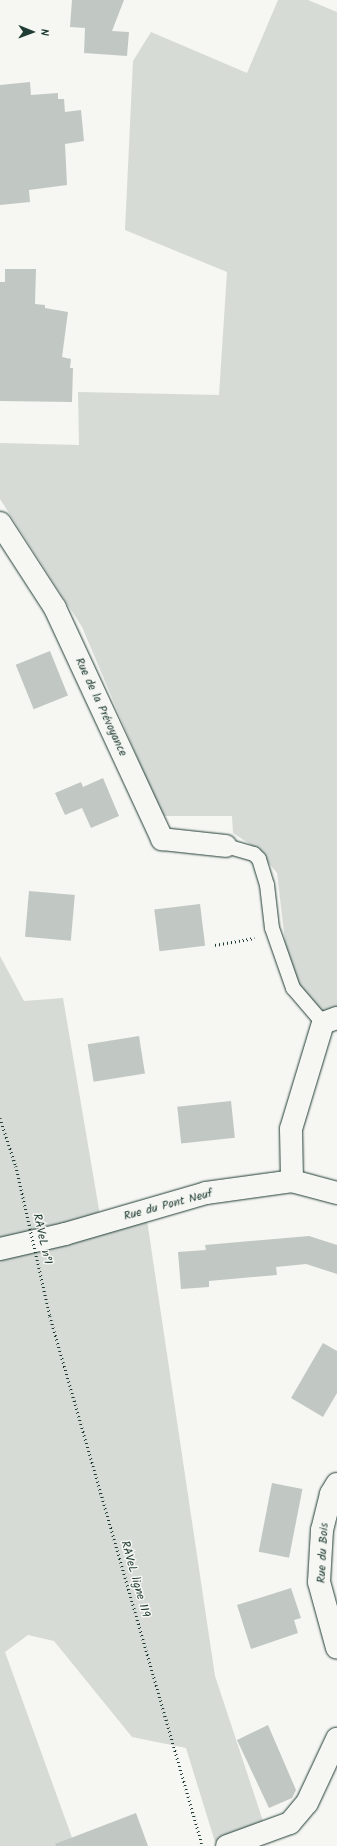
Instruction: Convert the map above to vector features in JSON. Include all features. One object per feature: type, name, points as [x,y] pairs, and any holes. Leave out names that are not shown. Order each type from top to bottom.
[{"type":"street","name":"Rue de la Prévoyance","points":[[0,523],[55,608],[162,839],[226,846]]},
{"type":"street","points":[[292,1181],[291,1129],[330,1021]]},
{"type":"street","name":"Rue du Pont Neuf","points":[[0,1249],[65,1234],[206,1193],[292,1181],[337,1194]]},
{"type":"street","name":"Rue du Bois","points":[[337,1484],[331,1494],[322,1530],[319,1582],[337,1648]]},
{"type":"street","points":[[227,1846],[290,1823],[307,1803],[337,1740]]},
{"type":"lane","points":[[226,846],[254,854],[259,860],[267,885],[274,935],[293,988],[330,1021]]},
{"type":"path","points":[[215,945],[274,935]]},
{"type":"path","name":"RAVeL n°1","points":[[0,1118],[16,1166],[50,1316]]},
{"type":"path","name":"RAVeL ligne 119","points":[[50,1316],[202,1846]]},
{"type":"shaded area","points":[[278,0],[308,0],[337,12],[337,1011],[324,1015],[298,986],[287,958],[277,873],[257,849],[233,833],[232,816],[162,816],[82,627],[0,499],[0,443],[79,445],[78,392],[219,395],[227,272],[125,230],[133,61],[151,32],[247,73]]},
{"type":"shaded area","points":[[0,956],[24,1001],[63,998],[103,1233],[147,1220],[215,1676],[264,1824],[215,1842],[186,1748],[132,1737],[54,1641],[28,1635],[5,1652],[75,1846],[0,1846]]},
{"type":"building","points":[[72,0],[124,0],[112,31],[129,32],[127,56],[84,53],[85,28],[70,27]]},
{"type":"building","points":[[30,82],[31,95],[58,93],[58,99],[64,99],[65,112],[81,110],[84,141],[65,144],[67,185],[29,190],[30,202],[0,205],[0,85]]},
{"type":"building","points":[[5,269],[36,269],[35,304],[45,305],[45,308],[68,312],[62,357],[71,359],[70,368],[73,368],[72,402],[0,401],[0,282],[5,282]]},
{"type":"building","points":[[50,651],[68,696],[34,709],[16,665]]},
{"type":"building","points":[[103,778],[119,816],[91,828],[82,808],[65,815],[55,793],[81,782],[83,787]]},
{"type":"building","points":[[29,891],[75,895],[71,941],[25,937]]},
{"type":"building","points":[[200,904],[205,946],[159,951],[154,910]]},
{"type":"building","points":[[139,1036],[145,1074],[94,1082],[88,1044]]},
{"type":"building","points":[[231,1101],[235,1138],[181,1143],[177,1107]]},
{"type":"building","points":[[309,1236],[337,1245],[337,1274],[306,1264],[276,1267],[277,1275],[209,1281],[209,1287],[181,1289],[178,1252],[206,1250],[205,1245]]},
{"type":"building","points":[[323,1343],[337,1351],[337,1393],[323,1417],[291,1398]]},
{"type":"building","points":[[272,1483],[302,1489],[289,1558],[259,1552]]},
{"type":"building","points":[[291,1588],[301,1618],[294,1620],[298,1633],[251,1649],[237,1605]]},
{"type":"building","points":[[268,1725],[296,1790],[292,1798],[269,1808],[237,1740]]},
{"type":"building","points":[[136,1813],[148,1846],[56,1846],[55,1844]]}]
